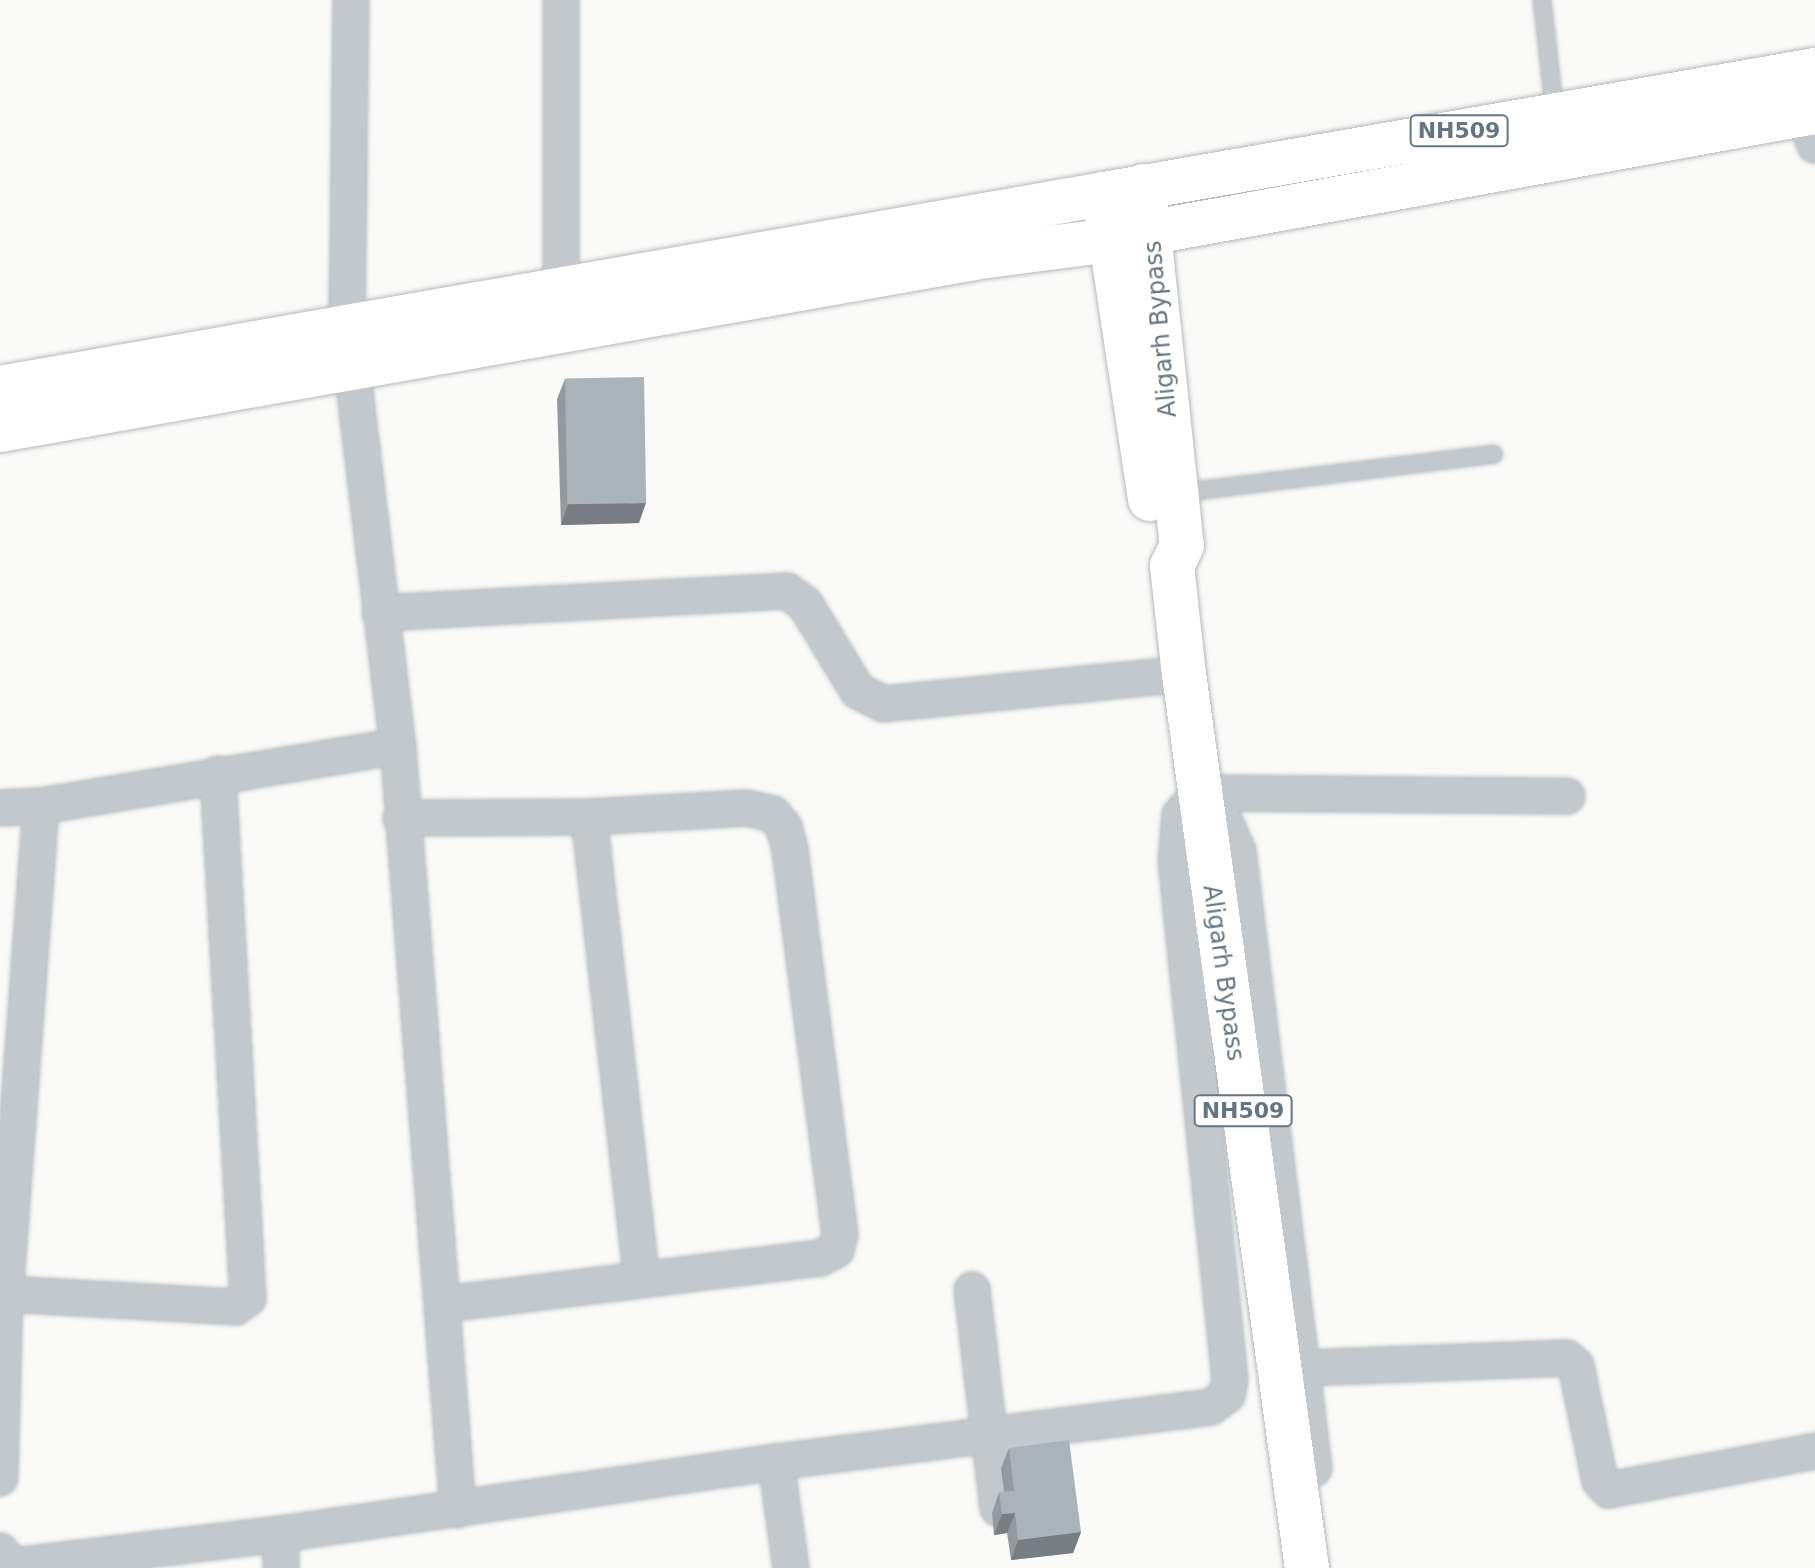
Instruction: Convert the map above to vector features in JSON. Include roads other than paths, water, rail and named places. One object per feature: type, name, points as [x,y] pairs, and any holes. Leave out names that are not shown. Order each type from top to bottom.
[{"type":"main road","name":"NH509","points":[[1124,190],[1815,70]]},
{"type":"main road","name":"NH509","points":[[1131,236],[1811,124]]},
{"type":"main road","points":[[0,430],[349,347],[561,290],[1124,190]]},
{"type":"main road","name":"Aligarh Bypass","points":[[1124,190],[1177,494],[1182,545],[1172,566],[1184,674],[1307,1568]]},
{"type":"main road","points":[[0,388],[349,347],[1131,236]]},
{"type":"main road","name":"Aligarh Bypass","points":[[1131,236],[1157,550],[1172,566]]},
{"type":"street","points":[[351,0],[349,347],[398,746],[401,818],[458,1510]]},
{"type":"street","points":[[561,0],[561,290]]},
{"type":"street","points":[[380,613],[787,591],[805,604],[858,691],[884,704],[1184,674]]},
{"type":"street","points":[[0,808],[41,806],[398,746]]},
{"type":"street","points":[[5,1294],[236,1307],[248,1298],[218,774]]},
{"type":"street","points":[[0,1551],[10,1563],[21,1565],[94,1562],[776,1462],[993,1438],[1200,1410],[1227,1395],[1227,1330],[1176,860],[1180,815],[1567,796]]},
{"type":"street","points":[[0,1478],[5,1294],[41,806]]},
{"type":"street","points":[[401,818],[589,817],[747,808],[773,814],[784,827],[840,1234],[836,1250],[820,1258],[443,1304]]},
{"type":"street","points":[[1202,812],[1225,822],[1238,851],[1304,1368],[1324,1568]]},
{"type":"street","points":[[589,817],[642,1280]]},
{"type":"street","points":[[972,1290],[993,1438],[998,1508]]},
{"type":"street","points":[[1304,1368],[1567,1358],[1576,1366],[1600,1481],[1609,1490],[1815,1451]]},
{"type":"street","points":[[776,1462],[791,1568]]},
{"type":"street","points":[[281,1534],[281,1568]]},
{"type":"lane","points":[[1542,0],[1555,115]]},
{"type":"lane","points":[[1177,494],[1494,454]]}]
